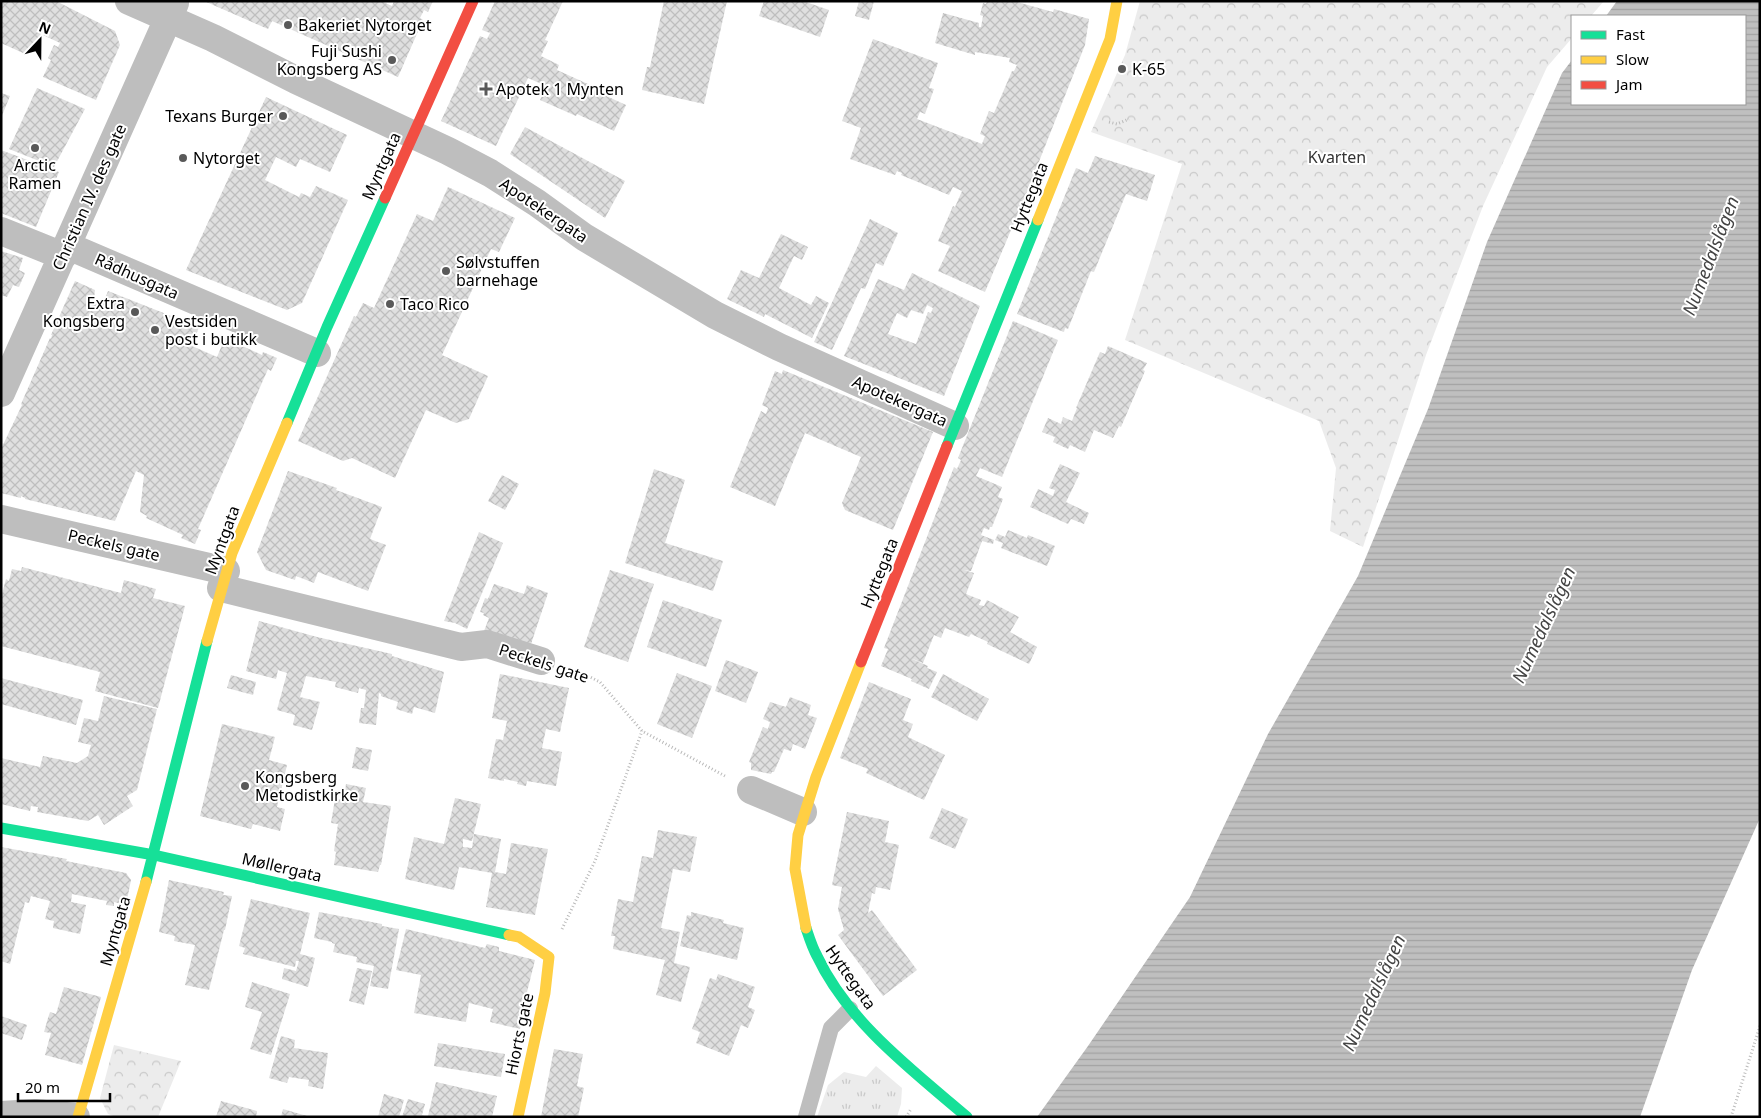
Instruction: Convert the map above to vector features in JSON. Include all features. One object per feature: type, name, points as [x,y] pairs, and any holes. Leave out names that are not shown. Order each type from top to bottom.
[{"type":"street","name":"Apotekergata","points":[[129,1],[172,10],[213,38],[296,80],[413,133],[490,173],[537,202],[584,237],[715,315],[779,347],[955,426]]},
{"type":"street","name":"Myntgata","points":[[77,1117],[154,855],[223,579],[232,553],[413,133],[473,1]]},
{"type":"street","name":"Hyttegata","points":[[967,1117],[890,1052],[850,1009],[812,950],[798,907],[795,861],[803,812],[820,765],[1110,39],[1117,1]]},
{"type":"street","name":"Christian IV. des gate","points":[[1,393],[172,10]]},
{"type":"street","name":"Rådhusgata","points":[[1,231],[66,251],[317,353]]},
{"type":"street","name":"Peckels gate","points":[[1,519],[223,579],[460,647],[487,644],[541,661]]},
{"type":"street","points":[[751,790],[803,812]]},
{"type":"street","name":"Møllergata","points":[[1,828],[154,855],[519,937],[549,957]]},
{"type":"street","name":"Hiorts gate","points":[[518,1117],[545,993],[549,957]]},
{"type":"street","points":[[1,1115],[35,1113],[77,1117]]},
{"type":"lane","points":[[806,1117],[830,1028],[850,1009]]},
{"type":"path","name":"Peckels gate","points":[[541,661],[584,674],[600,682],[642,731],[751,790]]},
{"type":"path","points":[[549,957],[595,861],[642,731]]},
{"type":"path","points":[[1730,1117],[1760,1026]]},
{"type":"green space","name":"Kvarten","points":[[1140,1],[1604,1],[1592,15],[1571,15],[1571,39],[1547,67],[1483,206],[1426,355],[1363,547],[1330,531],[1336,468],[1319,421],[1125,340],[1182,164],[1091,132],[1125,55]]},
{"type":"green space","points":[[114,1045],[181,1061],[158,1117],[116,1117],[108,1114],[100,1098]]},
{"type":"green space","points":[[876,1066],[902,1088],[901,1104],[897,1117],[817,1117],[828,1085],[844,1072],[866,1077]]},
{"type":"water","name":"Numedalslågen","points":[[1617,1],[1760,1],[1760,818],[1692,970],[1640,1117],[1037,1117],[1190,897],[1268,734],[1358,576],[1428,409],[1487,242],[1562,73],[1571,61],[1571,105],[1746,105],[1746,15],[1607,15]]},
{"type":"building","points":[[1,1],[56,1],[115,31],[120,45],[96,100],[43,77],[51,60],[48,58],[54,45],[58,47],[60,43],[43,35],[36,49],[23,53],[1,43]]},
{"type":"building","points":[[204,1],[381,1],[392,6],[394,1],[433,1],[428,12],[424,10],[420,18],[423,20],[398,77],[272,21],[268,29]]},
{"type":"building","points":[[495,1],[563,1],[545,40],[548,41],[541,56],[559,65],[557,70],[590,85],[589,88],[626,105],[614,131],[540,100],[546,86],[528,78],[496,146],[441,121],[480,36],[487,39],[490,33],[482,30]]},
{"type":"building","points":[[664,1],[727,1],[704,104],[642,90],[647,67],[650,67]]},
{"type":"building","points":[[764,1],[803,1],[829,10],[820,37],[759,16]]},
{"type":"building","points":[[859,1],[874,1],[869,20],[855,16]]},
{"type":"building","points":[[987,1],[1013,1],[1053,12],[1054,9],[1089,19],[1085,45],[985,292],[938,271],[950,246],[938,241],[953,206],[955,207],[962,191],[953,187],[949,195],[901,175],[902,173],[897,171],[895,175],[850,159],[861,128],[842,121],[873,39],[938,63],[929,88],[934,89],[925,114],[920,112],[917,119],[982,144],[985,136],[980,134],[989,111],[994,113],[1012,71],[1014,71],[1017,65],[1009,62],[1010,58],[975,52],[975,55],[935,43],[943,13],[979,23],[979,27],[981,27],[983,16],[980,15],[983,3],[986,4]]},
{"type":"building","name":"K-65","points":[[1122,65],[1126,69],[1122,73],[1118,69]]},
{"type":"building","points":[[37,88],[85,109],[54,167],[9,149]]},
{"type":"building","points":[[1,93],[10,96],[1,118]]},
{"type":"building","points":[[266,97],[347,135],[330,172],[300,159],[296,167],[276,157],[265,180],[299,197],[301,193],[310,197],[316,186],[348,200],[302,303],[287,310],[186,270]]},
{"type":"building","points":[[525,127],[625,181],[605,218],[510,154]]},
{"type":"building","points":[[1,150],[59,172],[36,227],[1,213]]},
{"type":"building","points":[[1095,156],[1155,175],[1147,201],[1126,194],[1094,272],[1091,271],[1068,329],[1065,328],[1064,332],[1017,314],[1076,168],[1088,173]]},
{"type":"building","points":[[448,187],[515,218],[499,252],[491,249],[442,355],[488,376],[469,419],[456,423],[426,410],[395,478],[352,458],[343,461],[298,441],[354,316],[356,317],[363,303],[374,308],[417,214],[433,221]]},
{"type":"building","points":[[870,219],[898,233],[883,266],[876,263],[865,289],[861,288],[832,350],[814,342]]},
{"type":"building","points":[[781,234],[808,247],[802,260],[794,256],[779,288],[811,305],[816,296],[829,303],[812,338],[765,314],[764,317],[727,299],[741,270],[759,278]]},
{"type":"building","points":[[1,251],[23,258],[19,270],[25,273],[19,287],[13,285],[7,297],[1,295]]},
{"type":"building","points":[[912,273],[980,306],[944,396],[844,356],[878,279],[904,290]],"holes":[[[927,305],[933,308],[931,313],[928,312],[916,344],[888,334],[897,313],[907,318],[911,310],[923,314]]]},
{"type":"building","points":[[75,281],[95,290],[94,299],[103,304],[108,291],[199,327],[192,346],[217,357],[225,338],[262,355],[263,352],[277,358],[271,371],[268,369],[198,529],[201,530],[195,544],[181,538],[183,535],[146,518],[147,516],[140,512],[144,475],[136,471],[115,521],[25,499],[21,496],[21,498],[1,493],[1,449]]},
{"type":"building","points":[[1013,321],[1058,340],[1002,477],[980,468],[976,476],[1002,487],[998,497],[1003,499],[992,527],[989,530],[984,528],[981,535],[994,540],[993,544],[982,541],[971,571],[964,570],[974,573],[966,594],[981,600],[979,605],[984,606],[987,600],[1019,617],[1010,632],[1037,647],[1029,664],[987,644],[988,642],[971,634],[969,637],[945,628],[941,638],[934,635],[923,663],[910,658],[937,672],[929,689],[911,681],[912,679],[881,666],[888,649],[884,648],[954,467],[957,469],[961,460],[958,458]]},
{"type":"building","points":[[1108,346],[1147,363],[1121,427],[1119,426],[1113,438],[1094,430],[1085,452],[1070,445],[1068,449],[1053,442],[1055,437],[1042,432],[1048,418],[1061,424],[1063,417],[1072,421],[1100,352],[1105,354]]},
{"type":"building","points":[[783,370],[933,432],[893,530],[845,510],[842,503],[861,457],[805,433],[775,506],[730,487],[761,411],[766,414],[768,408],[762,405],[775,371],[782,374]]},
{"type":"building","points":[[1060,464],[1080,473],[1066,502],[1089,513],[1084,524],[1071,519],[1068,524],[1030,507],[1038,489],[1053,496],[1055,490],[1049,488]]},
{"type":"building","points":[[654,469],[685,480],[665,543],[723,561],[713,591],[625,563]]},
{"type":"building","points":[[288,471],[337,488],[336,490],[382,507],[370,539],[386,545],[368,591],[318,572],[314,583],[296,576],[295,580],[266,570],[257,552]]},
{"type":"building","points":[[502,475],[519,484],[505,510],[488,501]]},
{"type":"building","points":[[1008,530],[1027,538],[1028,535],[1055,546],[1047,566],[1001,548],[1003,543],[995,540],[998,534],[1005,537]]},
{"type":"building","points":[[479,532],[503,543],[467,629],[455,623],[444,621]]},
{"type":"building","points":[[22,567],[121,593],[124,580],[156,589],[153,598],[185,606],[158,708],[95,691],[100,672],[1,646],[1,598],[6,579],[9,581],[12,569],[21,571]]},
{"type":"building","points":[[610,570],[654,584],[628,662],[584,647]]},
{"type":"building","points":[[494,584],[524,594],[527,585],[548,593],[530,647],[484,631],[489,618],[480,612],[485,598],[488,599]]},
{"type":"building","points":[[663,600],[722,620],[706,667],[647,647]]},
{"type":"building","points":[[259,621],[317,637],[392,654],[392,656],[444,672],[435,713],[414,707],[412,714],[396,709],[398,702],[381,696],[379,693],[376,725],[359,723],[361,708],[364,708],[366,690],[359,688],[358,693],[335,687],[336,682],[306,676],[300,697],[320,702],[312,730],[293,725],[295,715],[277,710],[287,673],[278,670],[276,679],[246,671]]},
{"type":"building","points":[[726,660],[758,672],[746,703],[715,691]]},
{"type":"building","points":[[677,673],[712,686],[692,738],[657,724]]},
{"type":"building","points":[[500,674],[569,688],[560,732],[546,729],[542,748],[562,752],[556,786],[527,781],[526,786],[504,779],[504,781],[488,778],[496,739],[503,740],[507,721],[492,718]]},
{"type":"building","points":[[943,674],[989,699],[977,721],[931,697]]},
{"type":"building","points":[[231,675],[256,682],[253,695],[227,688]]},
{"type":"building","points":[[1,678],[83,700],[76,725],[1,704]]},
{"type":"building","points":[[869,682],[911,699],[903,720],[913,724],[908,737],[945,755],[924,800],[866,773],[868,769],[840,758]]},
{"type":"building","points":[[104,696],[157,709],[137,790],[127,796],[133,806],[104,825],[98,815],[88,821],[37,812],[38,807],[31,806],[30,811],[1,804],[1,758],[40,767],[43,756],[77,763],[88,756],[91,745],[78,742],[84,718],[98,721]]},
{"type":"building","points":[[790,697],[811,705],[808,715],[817,718],[805,749],[793,744],[791,751],[784,749],[774,772],[771,774],[751,770],[751,763],[749,762],[763,727],[768,729],[770,722],[763,719],[770,702],[786,707]]},
{"type":"building","name":"Kongsberg Metodistkirke","points":[[222,724],[275,737],[269,760],[287,765],[277,807],[285,809],[280,831],[253,824],[251,829],[200,816]]},
{"type":"building","points":[[356,747],[372,750],[368,771],[352,768]]},
{"type":"building","points":[[346,784],[366,788],[363,802],[391,806],[381,865],[378,872],[334,865],[338,824],[331,823],[335,799],[342,800],[344,798]]},
{"type":"building","points":[[455,798],[481,804],[472,841],[463,839],[463,847],[472,848],[474,834],[501,839],[495,872],[506,874],[511,843],[548,849],[535,915],[486,907],[492,873],[459,867],[454,890],[405,879],[414,837],[444,844]]},
{"type":"building","points":[[942,808],[968,819],[955,849],[929,838]]},
{"type":"building","points":[[847,812],[889,821],[885,842],[899,845],[890,890],[876,887],[875,894],[872,893],[868,913],[872,910],[917,970],[883,996],[838,935],[844,930],[838,909],[842,887],[832,885]]},
{"type":"building","points":[[658,830],[697,837],[690,872],[673,869],[661,928],[680,932],[674,963],[690,967],[681,1002],[656,995],[665,960],[613,949],[615,936],[611,936],[618,899],[633,902],[642,856],[653,858]]},
{"type":"building","points":[[1,847],[67,859],[66,861],[126,873],[131,880],[126,905],[114,902],[114,906],[106,905],[107,901],[72,894],[71,902],[86,905],[80,934],[53,928],[54,921],[45,919],[50,901],[31,896],[29,903],[25,902],[10,964],[1,961]]},
{"type":"building","points":[[169,880],[224,892],[223,895],[232,896],[209,990],[185,985],[195,945],[174,941],[175,936],[159,932]]},
{"type":"building","points":[[251,899],[310,913],[300,954],[315,958],[308,987],[282,979],[284,968],[296,971],[299,961],[296,961],[295,967],[243,954],[245,948],[239,946]]},
{"type":"building","points":[[319,912],[399,929],[388,989],[370,986],[374,966],[356,962],[357,957],[333,952],[335,944],[314,938]]},
{"type":"building","points":[[691,912],[724,920],[723,923],[744,928],[737,960],[680,946],[687,915],[691,916]]},
{"type":"building","points":[[406,929],[485,948],[487,944],[499,947],[499,951],[535,960],[520,1029],[490,1022],[493,1009],[469,1003],[466,1022],[414,1013],[421,975],[396,970]]},
{"type":"building","points":[[357,968],[372,971],[364,1005],[349,1001]]},
{"type":"building","points":[[718,974],[755,987],[748,1007],[755,1010],[748,1028],[741,1025],[729,1056],[696,1043],[700,1032],[692,1029],[710,978],[716,980]]},
{"type":"building","points":[[252,982],[290,994],[271,1055],[250,1049],[262,1012],[245,1007]]},
{"type":"building","points":[[64,987],[101,997],[82,1065],[45,1055],[51,1033],[44,1032],[50,1012],[56,1014]]},
{"type":"building","points":[[1,1016],[27,1025],[22,1040],[1,1033]]},
{"type":"building","points":[[281,1036],[295,1040],[294,1048],[328,1053],[323,1089],[308,1086],[309,1080],[289,1077],[287,1083],[269,1078]]},
{"type":"building","points":[[438,1043],[505,1054],[501,1077],[434,1066]]},
{"type":"building","points":[[554,1049],[583,1054],[577,1086],[584,1088],[578,1117],[541,1117]]},
{"type":"building","points":[[436,1082],[497,1096],[492,1117],[428,1116]]},
{"type":"building","points":[[384,1094],[404,1100],[399,1117],[378,1117]]},
{"type":"building","points":[[408,1099],[425,1104],[422,1115],[426,1117],[402,1117]]},
{"type":"building","points":[[221,1101],[257,1111],[256,1117],[216,1117]]},
{"type":"building","points":[[283,1109],[307,1116],[307,1117],[281,1117]]},
{"type":"traffic: fast","points":[[287,423],[327,327],[385,198]]},
{"type":"traffic: fast","points":[[947,446],[1038,220]]},
{"type":"traffic: fast","points":[[146,882],[207,641]]},
{"type":"traffic: fast","points":[[1,828],[154,855],[509,935]]},
{"type":"traffic: fast","points":[[806,928],[814,949],[830,980],[864,1024],[904,1063],[967,1117]]},
{"type":"traffic: slow","points":[[1038,220],[1110,39],[1117,1]]},
{"type":"traffic: slow","points":[[207,641],[232,553],[287,423]]},
{"type":"traffic: slow","points":[[806,928],[795,869],[798,835],[816,777],[861,662]]},
{"type":"traffic: slow","points":[[78,1117],[146,882]]},
{"type":"traffic: slow","points":[[509,935],[519,937],[549,957],[545,993],[518,1117]]},
{"type":"traffic: jam","points":[[385,198],[473,1]]},
{"type":"traffic: jam","points":[[861,662],[947,446]]},
{"type":"place","name":"Bakeriet Nytorget","points":[[288,25]]},
{"type":"place","name":"Fuji Sushi Kongsberg AS","points":[[392,60]]},
{"type":"place","name":"K-65","points":[[1122,69]]},
{"type":"place","name":"Apotek 1 Mynten","points":[[486,89]]},
{"type":"place","name":"Texans Burger","points":[[283,116]]},
{"type":"place","name":"Arctic Ramen","points":[[35,148]]},
{"type":"place","name":"Nytorget","points":[[183,158]]},
{"type":"place","name":"Sølvstuffen barnehage","points":[[446,271]]},
{"type":"place","name":"Taco Rico","points":[[390,304]]},
{"type":"place","name":"Extra Kongsberg","points":[[135,312]]},
{"type":"place","name":"Vestsiden post i butikk","points":[[155,330]]},
{"type":"place","name":"Kongsberg Metodistkirke","points":[[245,786]]}]
